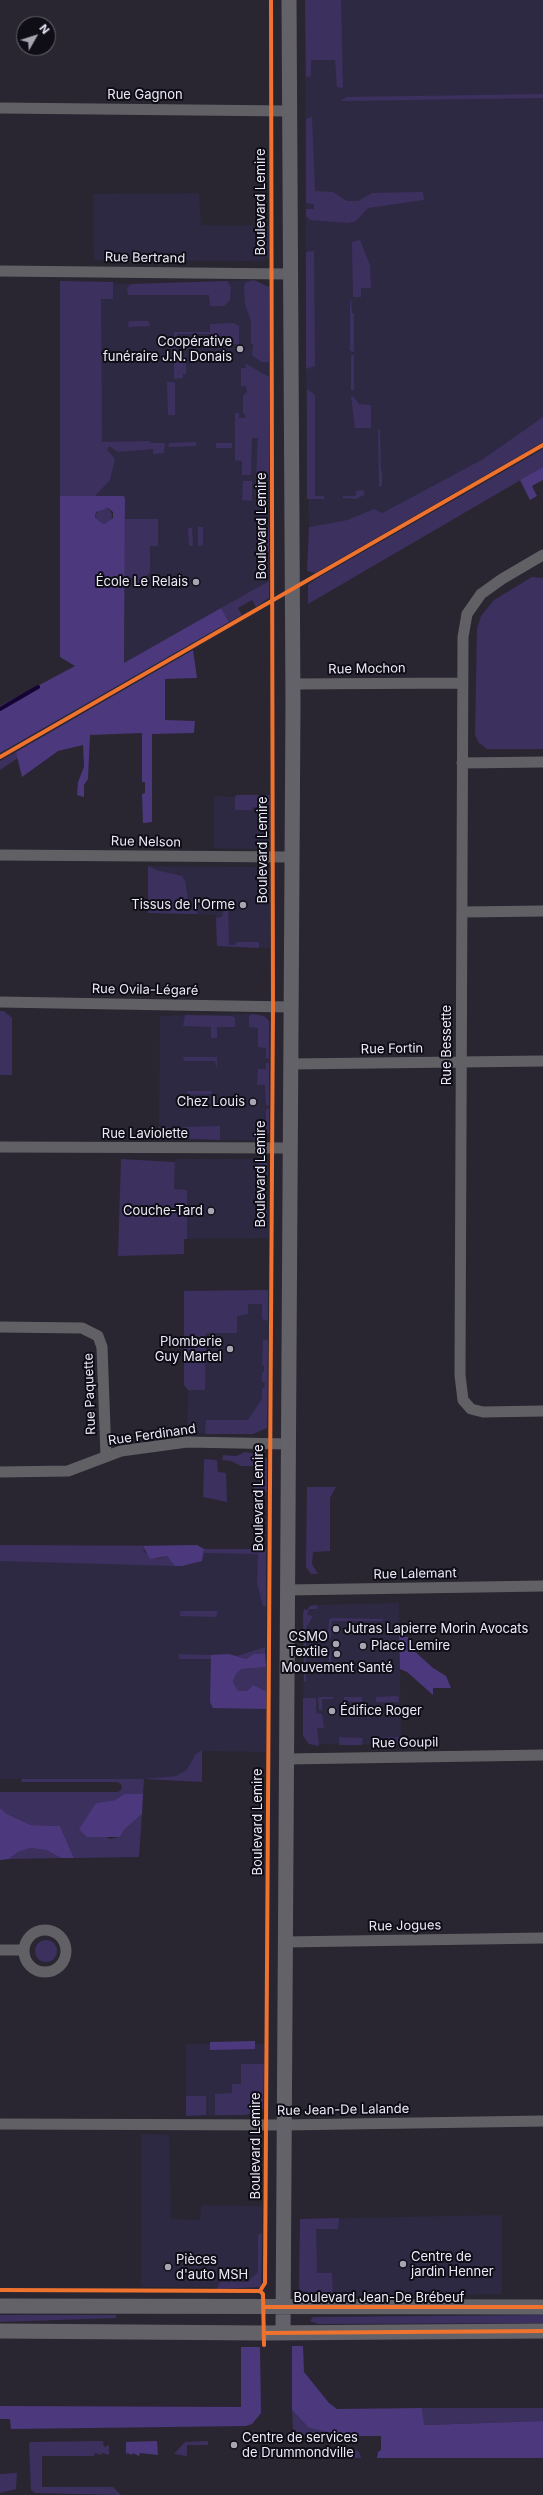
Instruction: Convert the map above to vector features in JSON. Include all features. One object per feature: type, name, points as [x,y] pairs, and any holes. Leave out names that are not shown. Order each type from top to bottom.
[{"type":"main road","points":[[283,2333],[292,684],[289,0]]},
{"type":"main road","name":"Boulevard Jean-De Brébeuf","points":[[0,2306],[283,2308],[543,2307]]},
{"type":"main road","points":[[0,2331],[283,2333],[543,2331]]},
{"type":"street","name":"Rue Gagnon","points":[[0,108],[289,111]]},
{"type":"street","name":"Rue Bertrand","points":[[0,271],[290,274]]},
{"type":"street","name":"Rue Bessette","points":[[543,555],[487,588],[471,608],[464,629],[461,682],[462,912],[460,1375],[463,1400],[467,1406],[484,1412],[543,1411]]},
{"type":"street","name":"Rue Mochon","points":[[292,684],[461,682]]},
{"type":"street","points":[[462,763],[543,762]]},
{"type":"street","name":"Rue Nelson","points":[[0,855],[291,857]]},
{"type":"street","points":[[462,912],[543,911]]},
{"type":"street","name":"Rue Ovila-Légaré","points":[[0,1002],[290,1007]]},
{"type":"street","name":"Rue Fortin","points":[[290,1064],[543,1061]]},
{"type":"street","name":"Rue Laviolette","points":[[0,1147],[289,1148]]},
{"type":"street","name":"Rue Paquette","points":[[0,1327],[82,1328],[98,1336],[102,1347],[106,1456]]},
{"type":"street","name":"Rue Ferdinand","points":[[0,1472],[68,1471],[120,1451],[187,1442],[288,1444]]},
{"type":"street","name":"Rue Lalemant","points":[[287,1590],[543,1586]]},
{"type":"street","name":"Rue Goupil","points":[[287,1759],[543,1755]]},
{"type":"street","name":"Rue Jogues","points":[[285,1942],[543,1938]]},
{"type":"street","points":[[0,1950],[24,1950]]},
{"type":"street","name":"Rue Jean-De Lalande","points":[[0,2124],[284,2125],[543,2120]]},
{"type":"shaded area","points":[[305,0],[543,0],[543,417],[483,459],[382,513],[374,509],[347,520],[309,527],[306,369]]},
{"type":"shaded area","points":[[305,0],[341,0],[343,88],[337,87],[335,60],[311,60],[311,76],[306,77]]},
{"type":"shaded area","points":[[543,94],[543,98],[340,101],[347,97]]},
{"type":"shaded area","points":[[312,117],[315,191],[333,192],[347,201],[358,201],[372,193],[423,192],[424,200],[368,208],[356,221],[348,223],[310,220],[306,216],[306,209],[314,209],[314,204],[306,203],[306,119]]},
{"type":"shaded area","points":[[199,193],[201,225],[269,226],[269,258],[260,261],[94,260],[93,194]]},
{"type":"shaded area","points":[[360,240],[370,265],[371,288],[361,288],[361,297],[353,297],[352,242]]},
{"type":"shaded area","points":[[314,251],[315,366],[306,369],[306,252]]},
{"type":"shaded area","points":[[254,280],[269,287],[269,581],[124,664],[124,496],[60,496],[60,281],[132,284]]},
{"type":"shaded area","points":[[254,280],[269,287],[269,362],[261,362],[252,355],[253,344],[251,344],[251,321],[245,304],[244,288],[245,283]]},
{"type":"shaded area","points":[[60,281],[113,282],[113,299],[101,299],[102,442],[151,441],[150,443],[165,443],[164,453],[153,454],[153,449],[118,452],[109,446],[107,450],[115,459],[110,480],[95,496],[60,496]]},
{"type":"shaded area","points":[[227,281],[231,287],[230,300],[224,306],[210,306],[209,295],[128,295],[127,288],[132,284]]},
{"type":"shaded area","points":[[350,300],[352,313],[354,313],[354,352],[350,351]]},
{"type":"shaded area","points":[[129,321],[148,321],[150,326],[128,327]]},
{"type":"shaded area","points":[[234,323],[239,326],[239,344],[210,344],[210,334],[177,334],[177,350],[174,350],[174,332],[210,332],[210,324]]},
{"type":"shaded area","points":[[174,354],[186,357],[186,374],[183,374],[183,378],[174,379]]},
{"type":"shaded area","points":[[351,355],[354,355],[354,390],[351,390]]},
{"type":"shaded area","points":[[245,363],[269,377],[269,476],[256,476],[258,438],[252,438],[251,475],[242,475],[242,461],[235,460],[235,413],[239,413],[239,418],[245,418],[246,416],[243,413],[243,396],[247,392],[246,386],[241,386],[241,368],[246,368]]},
{"type":"shaded area","points":[[167,382],[175,382],[175,415],[168,415]]},
{"type":"shaded area","points":[[307,389],[315,395],[315,496],[324,496],[325,499],[307,499]]},
{"type":"shaded area","points":[[351,396],[354,397],[359,404],[371,405],[371,428],[355,428]]},
{"type":"shaded area","points":[[543,417],[543,442],[315,573],[307,571],[309,527],[347,520],[374,509],[382,513],[483,459]]},
{"type":"shaded area","points":[[378,429],[380,429],[382,471],[382,486],[379,487]]},
{"type":"shaded area","points":[[196,442],[196,446],[168,447],[169,443]]},
{"type":"shaded area","points":[[216,443],[232,443],[232,448],[216,448]]},
{"type":"shaded area","points":[[543,449],[543,467],[308,604],[308,585],[316,579]]},
{"type":"shaded area","points":[[543,467],[543,480],[532,486],[537,496],[530,500],[520,480]]},
{"type":"shaded area","points":[[243,481],[252,481],[252,501],[242,500]]},
{"type":"shaded area","points":[[364,490],[364,495],[356,499],[343,498],[343,496],[356,496],[356,491]]},
{"type":"shaded area","points":[[60,496],[124,496],[124,663],[221,608],[229,622],[0,753],[0,706],[75,666],[60,657]],"holes":[[[108,508],[113,512],[113,518],[105,524],[101,523],[95,517],[96,512]]]},
{"type":"shaded area","points":[[101,508],[107,508],[112,513],[110,522],[107,524],[101,524],[96,519],[96,513]]},
{"type":"shaded area","points":[[125,519],[158,519],[158,546],[150,546],[150,572],[136,588],[134,588],[134,578],[124,578]]},
{"type":"shaded area","points":[[198,527],[203,527],[203,545],[198,546]]},
{"type":"shaded area","points":[[269,527],[269,551],[260,559],[256,548],[257,529]]},
{"type":"shaded area","points":[[188,528],[192,528],[193,546],[189,546]]},
{"type":"shaded area","points":[[532,577],[543,578],[543,749],[487,749],[479,743],[475,735],[477,629],[481,616],[494,600]]},
{"type":"shaded area","points":[[269,581],[269,598],[256,607],[252,600],[238,608],[242,615],[229,622],[221,608]]},
{"type":"shaded area","points":[[193,650],[197,678],[165,679],[165,720],[195,721],[194,733],[152,734],[152,822],[143,823],[142,794],[145,793],[145,782],[142,782],[142,733],[90,735],[88,779],[84,785],[84,797],[77,795],[78,782],[84,767],[83,745],[58,751],[22,777],[16,752]]},
{"type":"shaded area","points":[[16,752],[18,758],[0,770],[0,761]]},
{"type":"shaded area","points":[[237,795],[270,795],[271,842],[266,847],[256,849],[214,848],[214,796],[235,797]]},
{"type":"shaded area","points":[[237,795],[270,795],[270,830],[267,830],[267,808],[253,807],[252,810],[235,810],[235,797]]},
{"type":"shaded area","points":[[148,866],[255,867],[266,870],[270,874],[270,948],[217,946],[216,915],[148,913]]},
{"type":"shaded area","points":[[148,866],[156,870],[182,876],[185,881],[190,910],[197,910],[197,914],[148,913]]},
{"type":"shaded area","points":[[228,907],[229,945],[235,945],[236,942],[259,942],[259,948],[217,946],[216,918],[222,917],[224,909]]},
{"type":"shaded area","points":[[0,1011],[4,1011],[12,1018],[12,1075],[0,1075]]},
{"type":"shaded area","points":[[252,1014],[264,1016],[269,1021],[269,1133],[254,1140],[159,1140],[160,1016]]},
{"type":"shaded area","points":[[252,1014],[264,1016],[269,1021],[269,1059],[266,1058],[266,1048],[258,1047],[258,1028],[249,1027],[249,1016]]},
{"type":"shaded area","points":[[185,1015],[232,1016],[235,1018],[235,1027],[217,1027],[217,1038],[211,1038],[211,1027],[183,1026]]},
{"type":"shaded area","points":[[183,1057],[217,1057],[217,1069],[215,1061],[184,1061]]},
{"type":"shaded area","points":[[266,1063],[269,1063],[269,1105],[266,1105],[265,1085],[257,1085],[258,1069],[266,1069]]},
{"type":"shaded area","points":[[187,1091],[211,1091],[212,1094],[187,1095]]},
{"type":"shaded area","points":[[266,1109],[269,1109],[269,1133],[254,1140],[254,1135],[266,1132]]},
{"type":"shaded area","points":[[220,1126],[220,1140],[183,1138],[183,1127]]},
{"type":"shaded area","points":[[159,1127],[169,1127],[169,1140],[159,1140]]},
{"type":"shaded area","points":[[121,1159],[175,1162],[174,1189],[187,1190],[187,1239],[184,1239],[184,1254],[118,1256]]},
{"type":"shaded area","points":[[175,1159],[256,1159],[267,1163],[269,1238],[187,1239],[187,1191],[174,1190]]},
{"type":"shaded area","points":[[256,1159],[267,1163],[268,1176],[255,1162]]},
{"type":"shaded area","points":[[259,1201],[267,1201],[267,1216],[257,1214],[255,1206]]},
{"type":"shaded area","points":[[268,1290],[267,1428],[253,1434],[187,1433],[188,1390],[184,1385],[184,1291]]},
{"type":"shaded area","points":[[268,1290],[268,1321],[262,1319],[262,1304],[248,1304],[248,1314],[237,1316],[237,1333],[206,1333],[205,1390],[188,1390],[184,1385],[184,1291]]},
{"type":"shaded area","points":[[263,1340],[268,1340],[267,1428],[253,1434],[205,1434],[206,1420],[248,1420],[262,1399],[262,1389],[264,1388],[265,1382],[262,1382],[262,1373],[264,1372],[264,1365],[262,1365]]},
{"type":"shaded area","points":[[245,1452],[261,1455],[267,1459],[267,1492],[254,1492],[254,1485],[259,1485],[259,1466],[241,1466],[231,1461],[222,1460],[223,1455],[236,1456]]},
{"type":"shaded area","points":[[204,1459],[217,1460],[218,1472],[226,1473],[227,1502],[203,1497]]},
{"type":"shaded area","points":[[307,1487],[336,1487],[330,1498],[330,1551],[313,1552],[312,1564],[318,1574],[311,1574],[306,1567]]},
{"type":"shaded area","points":[[0,1545],[197,1545],[204,1549],[266,1549],[266,1752],[202,1751],[202,1782],[144,1779],[0,1779]]},
{"type":"shaded area","points":[[0,1545],[143,1546],[144,1552],[157,1559],[167,1556],[175,1566],[0,1561]]},
{"type":"shaded area","points":[[197,1545],[204,1549],[202,1561],[182,1566],[175,1566],[167,1556],[150,1559],[143,1546]]},
{"type":"shaded area","points":[[204,1549],[266,1549],[266,1606],[263,1606],[257,1583],[258,1554],[204,1553]]},
{"type":"shaded area","points":[[399,1603],[401,1745],[309,1744],[303,1736],[304,1609],[307,1610],[312,1605]]},
{"type":"shaded area","points":[[317,1605],[317,1609],[309,1609],[307,1615],[313,1616],[306,1628],[306,1681],[304,1682],[304,1609],[307,1610],[310,1606]]},
{"type":"shaded area","points":[[180,1611],[218,1611],[216,1617],[180,1616]]},
{"type":"shaded area","points":[[332,1618],[383,1619],[383,1621],[332,1621],[331,1638],[328,1638],[329,1620]]},
{"type":"shaded area","points":[[399,1632],[404,1632],[405,1637],[408,1637],[409,1646],[433,1668],[446,1676],[451,1688],[433,1688],[433,1695],[407,1672],[400,1669]]},
{"type":"shaded area","points":[[265,1647],[265,1654],[254,1654],[246,1659],[237,1656]]},
{"type":"shaded area","points":[[329,1649],[331,1649],[331,1667],[342,1668],[329,1668]]},
{"type":"shaded area","points":[[179,1654],[211,1655],[211,1659],[179,1659]]},
{"type":"shaded area","points":[[229,1654],[246,1659],[254,1654],[265,1654],[266,1667],[241,1669],[236,1674],[233,1682],[238,1691],[247,1691],[253,1685],[266,1691],[266,1709],[213,1708],[210,1702],[211,1655]]},
{"type":"shaded area","points":[[266,1667],[266,1691],[253,1685],[247,1691],[238,1691],[233,1682],[236,1674],[241,1669]]},
{"type":"shaded area","points":[[398,1696],[399,1702],[376,1702],[376,1697]]},
{"type":"shaded area","points":[[318,1697],[333,1697],[333,1699],[322,1699],[322,1710],[319,1710]]},
{"type":"shaded area","points":[[344,1697],[362,1697],[362,1702],[344,1701]]},
{"type":"shaded area","points":[[303,1698],[316,1698],[316,1713],[322,1714],[324,1728],[317,1728],[319,1746],[309,1744],[303,1736]]},
{"type":"shaded area","points":[[339,1737],[363,1738],[362,1745],[339,1745]]},
{"type":"shaded area","points":[[399,1737],[400,1745],[373,1745],[373,1738]]},
{"type":"shaded area","points":[[202,1750],[202,1782],[144,1779],[176,1776],[187,1770],[195,1755]]},
{"type":"shaded area","points":[[22,1779],[144,1779],[143,1794],[124,1794],[115,1800],[96,1803],[90,1816],[82,1824],[110,1839],[120,1837],[125,1829],[142,1814],[139,1857],[74,1858],[60,1826],[31,1825],[7,1814],[0,1808],[0,1792],[118,1792],[122,1789],[121,1784],[117,1782],[21,1782]]},
{"type":"shaded area","points":[[124,1794],[143,1794],[142,1814],[125,1829],[120,1837],[87,1837],[79,1829],[96,1803],[115,1800]]},
{"type":"shaded area","points":[[0,1808],[7,1814],[31,1825],[60,1826],[74,1858],[61,1858],[46,1850],[30,1848],[18,1852],[9,1859],[0,1860]]},
{"type":"shaded area","points":[[30,1848],[46,1850],[61,1858],[9,1859],[18,1852]]},
{"type":"shaded area","points":[[46,1940],[54,1943],[57,1951],[54,1959],[46,1962],[38,1959],[35,1951],[38,1943]]},
{"type":"shaded area","points":[[255,2041],[255,2049],[210,2050],[210,2042]]},
{"type":"shaded area","points":[[186,2044],[264,2044],[263,2109],[246,2115],[186,2116]]},
{"type":"shaded area","points":[[241,2064],[264,2064],[263,2109],[246,2115],[215,2115],[215,2094],[232,2093],[232,2084],[241,2084]]},
{"type":"shaded area","points":[[186,2096],[206,2096],[206,2115],[186,2116]]},
{"type":"shaded area","points":[[141,2134],[169,2135],[171,2219],[200,2220],[201,2205],[262,2206],[261,2287],[141,2287]]},
{"type":"shaded area","points":[[502,2215],[502,2294],[311,2296],[299,2289],[300,2219]]},
{"type":"shaded area","points":[[339,2218],[338,2229],[316,2229],[317,2273],[332,2273],[333,2295],[311,2296],[304,2291],[301,2292],[299,2287],[300,2219]]},
{"type":"shaded area","points":[[262,2233],[261,2287],[217,2289],[220,2282],[248,2282],[258,2272],[258,2235]]},
{"type":"shaded area","points":[[0,2315],[116,2315],[116,2318],[0,2322]]},
{"type":"shaded area","points":[[543,2315],[543,2323],[318,2324],[310,2321],[313,2317]]},
{"type":"shaded area","points":[[292,2346],[303,2346],[304,2372],[329,2403],[337,2409],[422,2408],[424,2425],[543,2421],[543,2458],[377,2458],[378,2452],[381,2450],[381,2436],[346,2436],[309,2428],[292,2410]]},
{"type":"shaded area","points":[[241,2347],[260,2347],[261,2413],[252,2424],[246,2426],[11,2429],[10,2419],[0,2419],[0,2406],[241,2407]]},
{"type":"shaded area","points":[[422,2408],[543,2408],[543,2421],[423,2425]]},
{"type":"shaded area","points":[[292,2410],[309,2428],[346,2436],[301,2435],[293,2429]]},
{"type":"shaded area","points":[[103,2441],[104,2447],[109,2445],[109,2455],[95,2453],[94,2456],[42,2456],[42,2487],[113,2487],[121,2495],[35,2493],[31,2490],[29,2443]]},
{"type":"shaded area","points":[[157,2441],[158,2455],[140,2453],[139,2456],[133,2453],[132,2455],[127,2453],[126,2455],[126,2442]]},
{"type":"shaded area","points":[[208,2441],[208,2445],[187,2445],[187,2456],[174,2454],[185,2442]]},
{"type":"shaded area","points":[[269,2449],[354,2449],[359,2452],[361,2458],[259,2458],[259,2452]]},
{"type":"shaded area","points":[[17,2473],[16,2489],[0,2493],[0,2474]]},
{"type":"waterway","points":[[0,709],[38,687]]},
{"type":"cycle path","name":"Boulevard Lemire","points":[[260,2291],[265,2283],[273,1006],[271,0]]},
{"type":"cycle path","points":[[0,757],[543,445]]},
{"type":"cycle path","points":[[0,2290],[260,2291]]},
{"type":"cycle path","points":[[260,2291],[263,2294],[264,2345]]},
{"type":"cycle path","points":[[263,2307],[543,2307]]},
{"type":"cycle path","points":[[264,2333],[543,2331]]},
{"type":"place","name":"Coopérative funéraire J.N. Donais","points":[[240,349]]},
{"type":"place","name":"École Le Relais","points":[[196,582]]},
{"type":"place","name":"Tissus de l'Orme","points":[[243,905]]},
{"type":"place","name":"Chez Louis","points":[[253,1102]]},
{"type":"place","name":"Couche-Tard","points":[[211,1211]]},
{"type":"place","name":"Plomberie Guy Martel","points":[[230,1349]]},
{"type":"place","name":"Jutras Lapierre Morin Avocats","points":[[336,1629]]},
{"type":"place","name":"CSMO Textile","points":[[336,1644]]},
{"type":"place","name":"Place Lemire","points":[[363,1646]]},
{"type":"place","name":"Mouvement Santé","points":[[337,1654]]},
{"type":"place","name":"Édifice Roger","points":[[332,1711]]},
{"type":"place","name":"Centre de jardin Henner","points":[[403,2264]]},
{"type":"place","name":"Pièces d'auto MSH","points":[[168,2267]]},
{"type":"place","name":"Centre de services de Drummondville","points":[[234,2445]]}]
